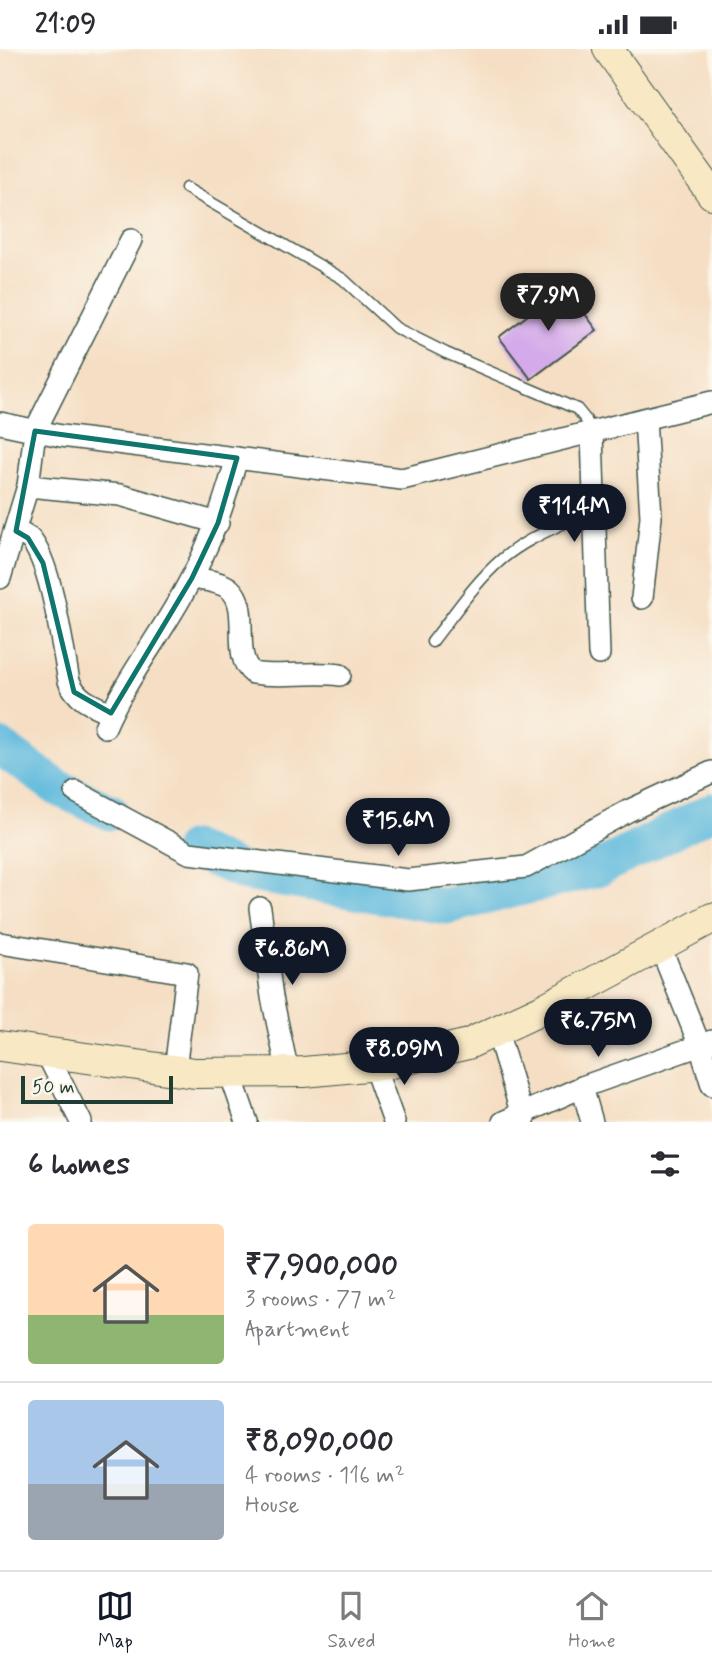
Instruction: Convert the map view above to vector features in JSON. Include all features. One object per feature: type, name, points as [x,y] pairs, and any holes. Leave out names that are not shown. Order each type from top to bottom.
[{"type":"main road","points":[[608,49],[712,194]]},
{"type":"main road","points":[[0,1046],[195,1073],[288,1073],[387,1065],[468,1044],[497,1031],[712,918]]},
{"type":"street","points":[[0,578],[10,534],[28,486],[35,431],[131,240]]},
{"type":"street","points":[[0,423],[61,436],[402,479],[712,402]]},
{"type":"street","points":[[642,598],[650,537],[651,496],[645,419]]},
{"type":"street","points":[[592,433],[599,654]]},
{"type":"street","points":[[10,534],[29,538],[43,563],[69,681],[74,692],[108,720],[192,578],[218,523],[237,458]]},
{"type":"street","points":[[28,486],[120,495],[218,523]]},
{"type":"street","points":[[192,578],[224,585],[234,594],[241,624],[243,662],[246,669],[253,673],[278,675],[312,672],[340,675]]},
{"type":"street","points":[[76,792],[189,853],[408,880],[526,867],[628,811],[712,772]]},
{"type":"street","points":[[260,908],[272,997],[288,1073]]},
{"type":"street","points":[[0,943],[187,973],[175,1070]]},
{"type":"street","points":[[660,946],[706,1043],[712,1085]]},
{"type":"street","points":[[497,1031],[516,1119],[583,1087],[706,1043]]},
{"type":"street","points":[[46,1052],[81,1122]]},
{"type":"street","points":[[374,1066],[394,1122]]},
{"type":"street","points":[[230,1073],[247,1122]]},
{"type":"street","points":[[583,1087],[592,1122]]},
{"type":"lane","points":[[186,188],[343,279],[396,328],[446,353],[576,409],[586,420],[592,433]]},
{"type":"lane","points":[[432,642],[480,581],[503,557],[594,509]]},
{"type":"highlighted area","points":[[35,431],[237,458],[218,523],[192,578],[111,713],[74,692],[43,563],[28,538],[16,531]]},
{"type":"building","points":[[565,287],[597,330],[531,379],[499,337]]},
{"type":"waterway","points":[[0,747],[58,788],[110,812]]},
{"type":"waterway","points":[[192,849],[246,873],[446,906],[597,869],[712,811]]}]
